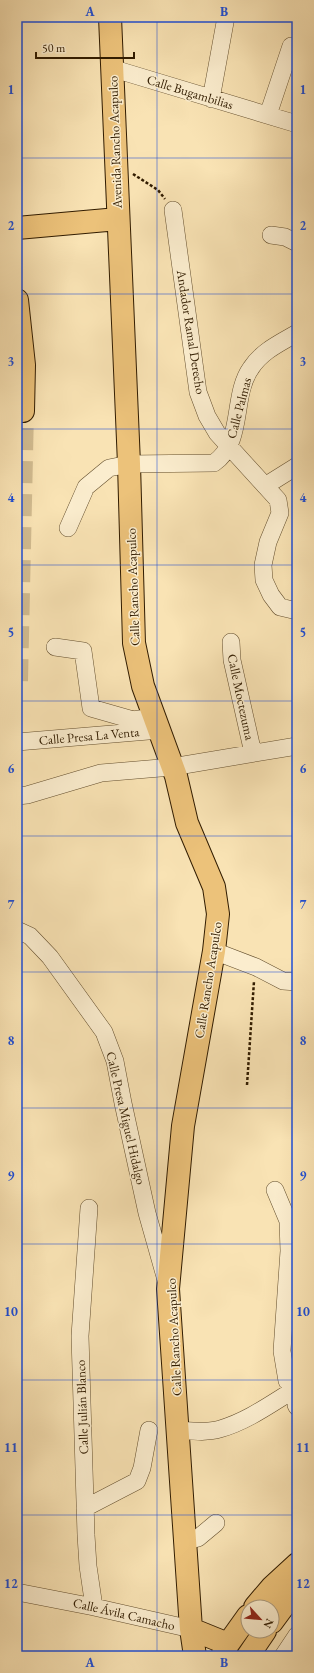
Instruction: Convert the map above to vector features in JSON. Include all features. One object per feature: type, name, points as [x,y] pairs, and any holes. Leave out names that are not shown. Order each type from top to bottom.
[{"type":"main road","name":"Avenida Rancho Acapulco","points":[[110,17],[118,219]]},
{"type":"main road","points":[[17,228],[118,219]]},
{"type":"main road","name":"Calle Rancho Acapulco","points":[[118,219],[129,464],[134,643],[143,686],[172,767],[187,824],[214,887],[218,914],[214,951],[183,1126],[168,1289],[179,1430],[191,1629],[195,1656]]},
{"type":"main road","points":[[17,300],[24,365],[24,411]]},
{"type":"main road","points":[[262,1599],[272,1587],[297,1564]]},
{"type":"main road","points":[[280,1611],[297,1593]]},
{"type":"main road","points":[[225,1650],[240,1628]]},
{"type":"main road","name":"Calle Ávila Camacho","points":[[191,1629],[225,1650]]},
{"type":"main road","points":[[248,1656],[260,1639]]},
{"type":"street","points":[[211,99],[226,17]]},
{"type":"street","points":[[268,115],[291,46]]},
{"type":"street","name":"Calle Bugambilias","points":[[111,68],[297,124]]},
{"type":"street","name":"Andador Ramal Derecho","points":[[173,210],[198,392],[207,416],[217,433],[278,500],[280,513],[268,542],[263,565],[264,580],[271,595],[280,607],[297,611]]},
{"type":"street","points":[[271,235],[285,237],[297,243]]},
{"type":"street","name":"Calle Palmas","points":[[68,528],[86,487],[109,468],[129,464],[214,463],[223,457],[233,434],[243,387],[250,369],[262,354],[297,333]]},
{"type":"street","points":[[265,486],[297,466]]},
{"type":"street","name":"Calle Moctezuma","points":[[231,642],[232,660],[253,753]]},
{"type":"street","points":[[54,647],[83,651],[91,708],[133,720],[157,723]]},
{"type":"street","name":"Calle Presa La Venta","points":[[17,742],[157,723]]},
{"type":"street","points":[[17,796],[27,795],[101,773],[172,767],[297,746]]},
{"type":"street","name":"Calle Presa Miguel Hidalgo","points":[[17,930],[30,936],[50,957],[104,1032],[115,1061],[122,1103],[147,1213],[168,1289]]},
{"type":"street","points":[[214,951],[256,967],[283,981],[297,982]]},
{"type":"street","points":[[179,1430],[219,1430],[247,1418],[292,1384],[282,1351],[289,1251],[288,1221],[275,1190]]},
{"type":"street","name":"Calle Julián Blanco","points":[[89,1208],[80,1336],[85,1508],[88,1566],[94,1607]]},
{"type":"street","points":[[85,1508],[137,1481],[142,1468],[149,1430]]},
{"type":"street","points":[[186,1542],[198,1538],[216,1523]]},
{"type":"street","name":"Calle Ávila Camacho","points":[[17,1592],[94,1607],[191,1629]]},
{"type":"street","points":[[283,1656],[297,1635]]},
{"type":"path","points":[[117,165],[146,180],[158,190],[173,210]]},
{"type":"path","points":[[247,1085],[252,992],[256,967]]},
{"type":"tunnel","points":[[17,681],[23,411]]}]
